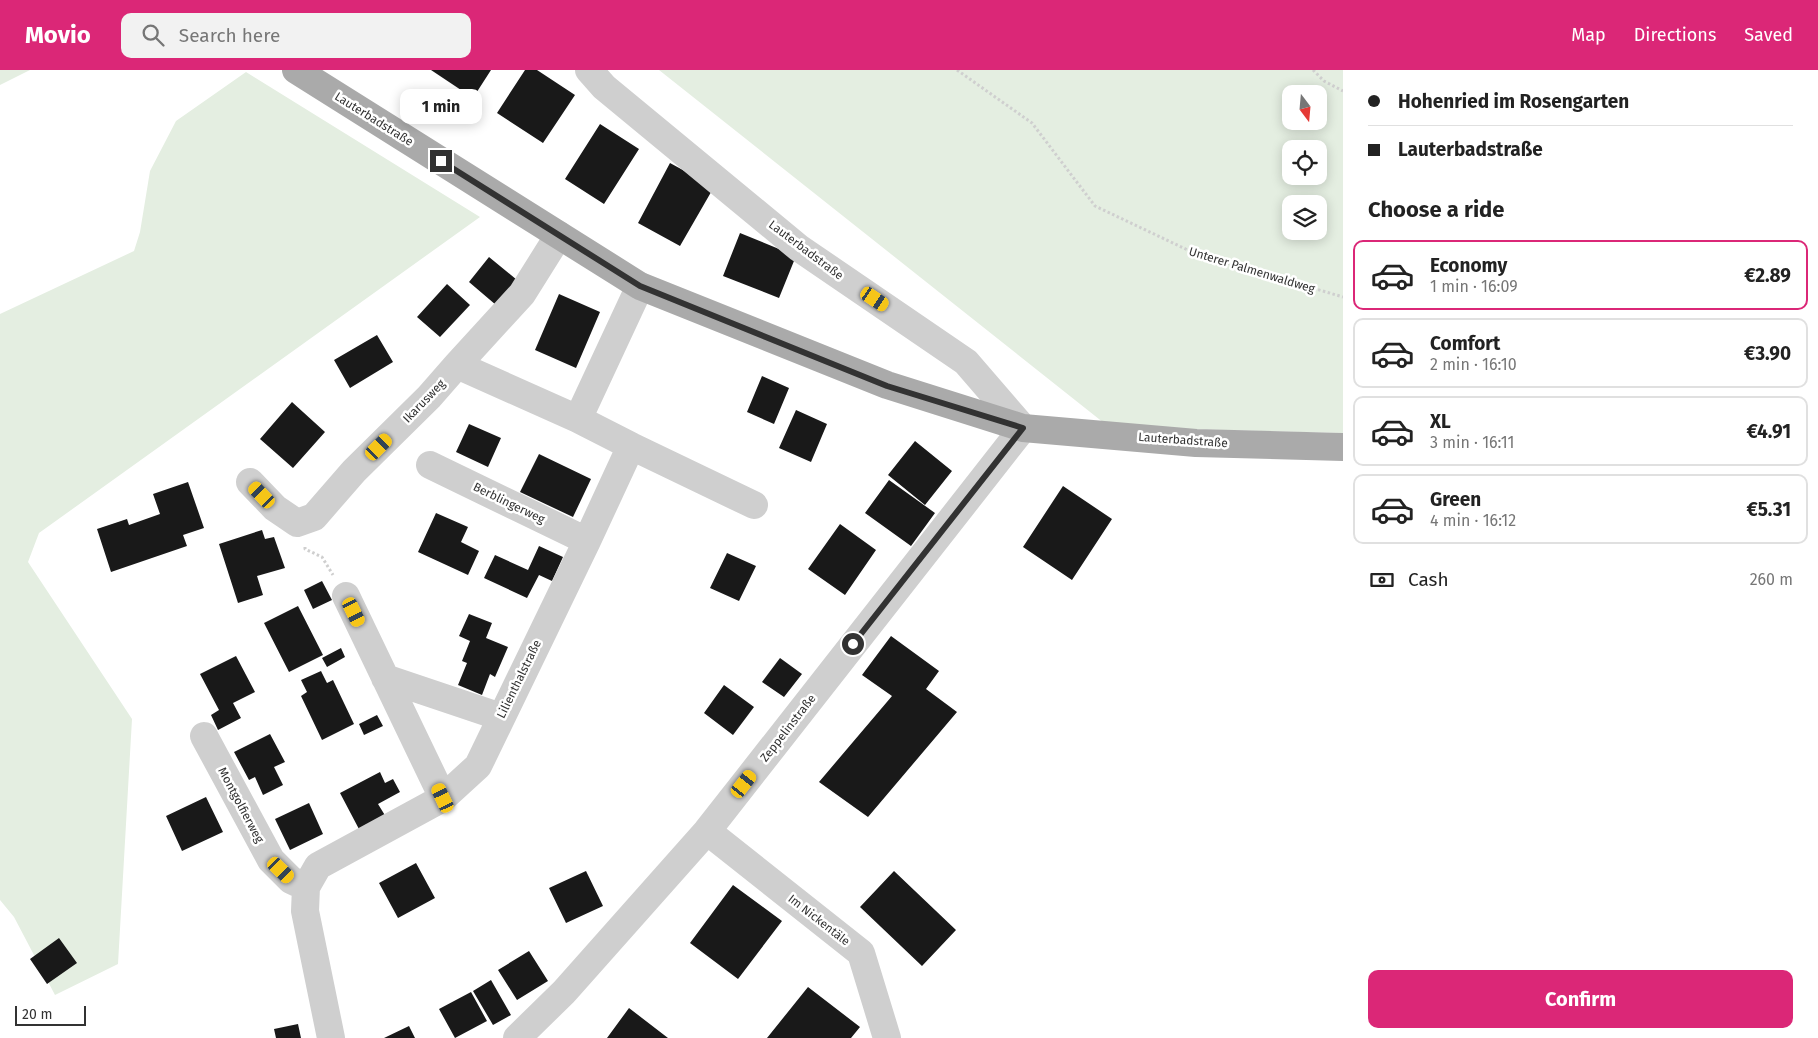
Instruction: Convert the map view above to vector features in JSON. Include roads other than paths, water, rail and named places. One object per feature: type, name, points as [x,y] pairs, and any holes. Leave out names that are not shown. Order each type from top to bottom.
[{"type":"main road","name":"Lauterbadstraße","points":[[296,70],[640,286],[887,386],[1023,428],[1196,442],[1343,447]]},
{"type":"street","name":"Lauterbadstraße","points":[[589,70],[604,87],[799,248],[966,362],[1023,428]]},
{"type":"street","name":"Ikarusweg","points":[[250,482],[275,508],[296,523],[314,517],[354,471],[429,397],[522,294],[559,235]]},
{"type":"street","points":[[578,419],[640,286]]},
{"type":"street","points":[[457,365],[578,419],[754,505]]},
{"type":"street","name":"Zeppelinstraße","points":[[517,1038],[564,992],[707,831],[1023,428]]},
{"type":"street","name":"Lilienthalstraße","points":[[331,1038],[305,911],[306,887],[318,866],[443,798],[478,766],[631,446]]},
{"type":"street","name":"Berblingerweg","points":[[430,465],[587,541]]},
{"type":"street","points":[[346,596],[443,798]]},
{"type":"street","points":[[385,678],[501,717]]},
{"type":"street","name":"Montgolfierweg","points":[[204,736],[271,860],[291,880],[306,887]]},
{"type":"street","name":"Im Nickentäle","points":[[707,831],[861,953],[887,1038]]}]
